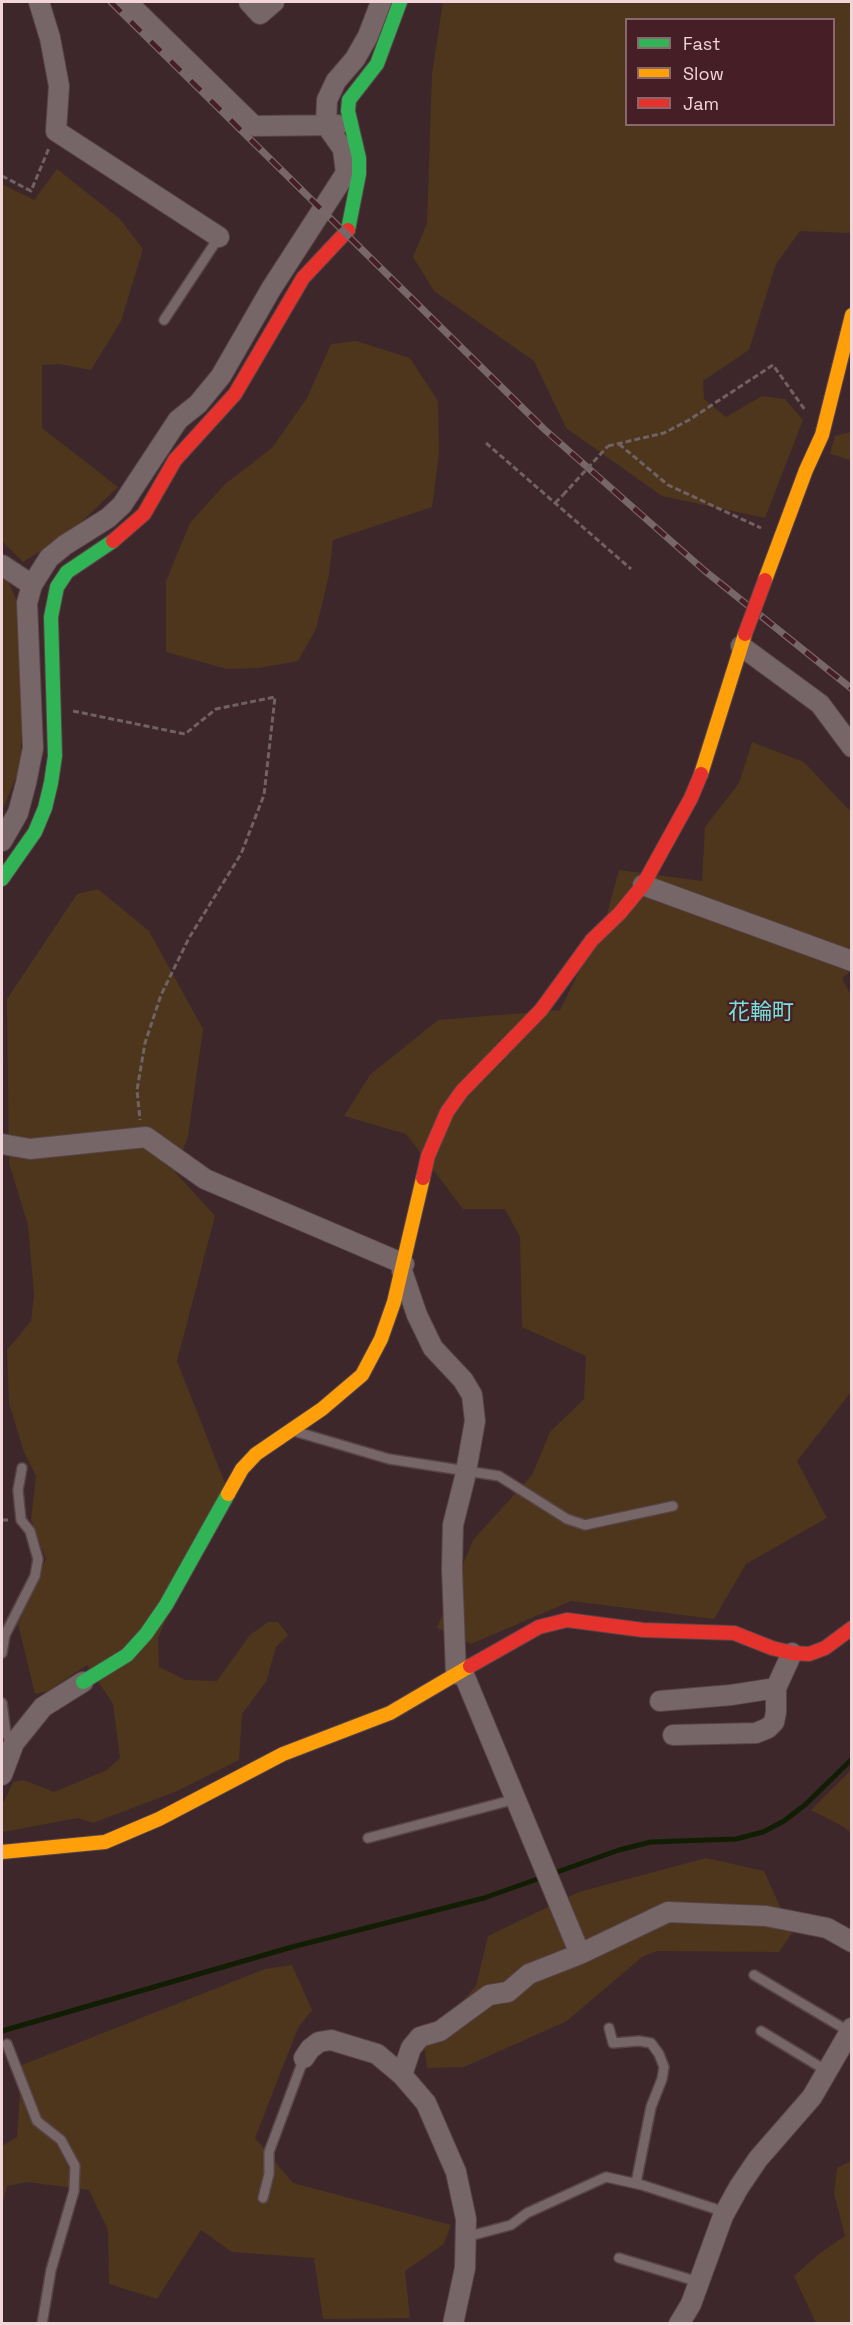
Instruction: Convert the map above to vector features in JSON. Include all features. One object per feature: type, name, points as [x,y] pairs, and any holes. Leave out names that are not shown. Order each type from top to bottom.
[{"type":"street","points":[[39,2],[50,38],[59,86],[56,131],[219,237]]},
{"type":"street","points":[[249,2],[260,14],[274,2]]},
{"type":"street","points":[[2,841],[18,813],[27,783],[33,748],[27,603],[32,585],[50,558],[65,545],[108,518],[122,505],[178,420],[198,404],[221,376],[271,289],[346,172],[343,149],[326,125],[327,100],[336,81],[368,36],[381,2]]},
{"type":"street","points":[[2,879],[21,855],[45,808],[55,756],[51,617],[57,587],[67,572],[116,539],[144,514],[176,460],[235,394],[303,278],[348,231],[359,174],[359,158],[350,126],[349,100],[377,64],[400,2]]},
{"type":"street","points":[[139,6],[254,126],[350,126]]},
{"type":"street","points":[[2,1775],[14,1743],[43,1707],[127,1655],[146,1634],[166,1605],[242,1469],[256,1454],[353,1384],[362,1374],[381,1339],[394,1302],[428,1156],[447,1112],[462,1091],[541,1010],[592,940],[620,913],[643,885],[691,798],[707,759],[743,640],[822,435],[852,315]]},
{"type":"street","points":[[2,565],[32,585]]},
{"type":"street","points":[[743,640],[820,704],[852,747]]},
{"type":"street","points":[[643,885],[852,961]]},
{"type":"street","points":[[2,1144],[30,1149],[146,1137],[205,1179],[403,1267],[417,1315],[433,1348],[463,1380],[472,1395],[475,1421],[467,1470],[453,1525],[452,1569],[459,1672],[516,1799],[580,1953]]},
{"type":"street","points":[[2,1852],[105,1842],[159,1819],[283,1754],[390,1713],[531,1631],[567,1620],[643,1630],[734,1633],[792,1653],[809,1653],[825,1648],[852,1628]]},
{"type":"street","points":[[673,1735],[756,1733],[768,1728],[774,1722],[776,1712],[776,1688],[792,1653]]},
{"type":"street","points":[[660,1701],[731,1695],[776,1688]]},
{"type":"street","points":[[402,2075],[411,2048],[420,2037],[440,2031],[489,1995],[508,1992],[529,1974],[668,1912],[766,1916],[827,1928],[852,1942]]},
{"type":"street","points":[[679,2324],[691,2304],[725,2212],[758,2159],[812,2097],[851,2030]]},
{"type":"street","points":[[304,2058],[319,2042],[331,2040],[376,2054],[402,2075],[426,2103],[456,2172],[466,2219],[465,2268],[453,2324]]},
{"type":"lane","points":[[164,320],[219,237]]},
{"type":"lane","points":[[292,1430],[388,1459],[499,1476],[567,1519],[585,1524],[673,1506]]},
{"type":"lane","points":[[2,1653],[5,1635],[22,1597],[35,1576],[38,1559],[30,1531],[21,1520],[18,1490],[22,1468]]},
{"type":"lane","points":[[2,1704],[6,1734],[14,1743]]},
{"type":"lane","points":[[368,1838],[516,1799]]},
{"type":"lane","points":[[754,1975],[851,2030]]},
{"type":"lane","points":[[609,2028],[613,2043],[639,2041],[651,2043],[664,2067],[662,2079],[651,2107],[636,2184]]},
{"type":"lane","points":[[761,2031],[827,2072]]},
{"type":"lane","points":[[7,2044],[37,2121],[61,2140],[75,2166],[74,2191],[51,2270],[42,2324]]},
{"type":"lane","points":[[262,2198],[269,2174],[269,2152],[304,2058]]},
{"type":"lane","points":[[466,2237],[511,2225],[527,2213],[606,2177],[725,2212]]},
{"type":"lane","points":[[619,2258],[699,2282]]},
{"type":"path","points":[[2,176],[31,191],[56,131]]},
{"type":"path","points":[[555,503],[608,446],[663,433],[689,420],[773,365],[822,435]]},
{"type":"path","points":[[486,443],[631,569]]},
{"type":"path","points":[[619,444],[668,485],[781,537]]},
{"type":"path","points":[[54,708],[185,734],[216,709],[275,697],[264,795],[241,854],[189,938],[161,994],[145,1043],[137,1090],[140,1119],[146,1137]]},
{"type":"shaded area","points":[[443,2],[851,2],[852,225],[849,233],[800,231],[776,264],[749,350],[703,381],[704,399],[726,417],[762,396],[785,399],[803,420],[765,518],[662,496],[566,428],[534,361],[434,291],[413,257],[427,223],[432,74]]},
{"type":"shaded area","points":[[57,169],[119,218],[143,249],[121,321],[91,370],[59,364],[42,365],[42,428],[118,487],[71,532],[23,562],[2,541],[2,184],[34,200]]},
{"type":"shaded area","points":[[356,341],[410,358],[438,401],[439,454],[432,507],[333,540],[329,575],[316,629],[298,661],[259,668],[227,669],[166,652],[166,581],[190,523],[225,484],[272,448],[307,398],[331,344]]},
{"type":"shaded area","points":[[851,432],[851,460],[830,454],[835,436]]},
{"type":"shaded area","points":[[2,575],[8,581],[19,606],[23,701],[20,767],[3,809]]},
{"type":"shaded area","points":[[752,742],[804,762],[847,808],[852,810],[851,971],[842,978],[852,997],[851,1392],[797,1461],[827,1518],[746,1564],[714,1619],[571,1601],[471,1644],[437,1628],[473,1540],[532,1475],[550,1432],[584,1399],[586,1356],[522,1327],[520,1237],[505,1209],[463,1209],[406,1134],[344,1116],[370,1075],[438,1020],[560,1010],[607,914],[619,870],[702,881],[705,827],[739,783]]},
{"type":"shaded area","points":[[98,889],[149,931],[203,1029],[188,1136],[175,1172],[215,1216],[177,1361],[225,1483],[158,1638],[159,1667],[186,1680],[217,1681],[250,1635],[268,1622],[278,1622],[288,1635],[276,1647],[266,1682],[242,1714],[239,1760],[177,1791],[93,1823],[78,1818],[3,1832],[2,1806],[13,1782],[24,1780],[54,1792],[107,1770],[120,1758],[113,1704],[87,1665],[48,1691],[35,1694],[18,1624],[46,1559],[31,1520],[36,1476],[24,1452],[9,1403],[7,1350],[31,1321],[34,1295],[28,1225],[9,1163],[7,999],[77,894]]},
{"type":"shaded area","points":[[851,1770],[851,1833],[811,1810]]},
{"type":"shaded area","points":[[706,1858],[764,1871],[792,1933],[779,1952],[657,1951],[642,1957],[567,2021],[464,2067],[427,2068],[424,2043],[476,1986],[488,1936],[579,1892]]},
{"type":"shaded area","points":[[292,1965],[312,2010],[298,2028],[255,2138],[293,2183],[451,2225],[444,2244],[405,2271],[410,2318],[323,2319],[314,2258],[232,2252],[201,2230],[157,2299],[109,2284],[108,2230],[89,2190],[27,2182],[7,2186],[2,2206],[2,2146],[17,2137],[22,2065],[265,1969]]},
{"type":"shaded area","points":[[851,2161],[851,2323],[816,2323],[794,2276],[820,2253],[845,2236],[834,2193],[837,2168]]},
{"type":"waterway","points":[[2,2031],[292,1947],[484,1898],[619,1850],[651,1842],[736,1839],[763,1832],[784,1821],[806,1804],[852,1759]]},
{"type":"railway","points":[[111,2],[544,429],[705,571],[852,689]]},
{"type":"traffic: fast","points":[[348,230],[359,174],[359,158],[348,111],[349,100],[377,64],[400,2]]},
{"type":"traffic: fast","points":[[2,879],[35,832],[45,808],[51,783],[55,756],[51,617],[57,587],[67,572],[113,541]]},
{"type":"traffic: fast","points":[[83,1682],[127,1655],[146,1634],[166,1605],[228,1494]]},
{"type":"traffic: slow","points":[[765,580],[806,470],[822,435],[852,315]]},
{"type":"traffic: slow","points":[[701,774],[745,634]]},
{"type":"traffic: slow","points":[[228,1494],[242,1469],[256,1454],[322,1409],[362,1375],[381,1339],[394,1302],[423,1178]]},
{"type":"traffic: slow","points":[[2,1852],[105,1842],[159,1819],[283,1754],[390,1713],[470,1666]]},
{"type":"traffic: jam","points":[[113,541],[144,514],[175,460],[235,394],[303,278],[348,230]]},
{"type":"traffic: jam","points":[[745,634],[765,580]]},
{"type":"traffic: jam","points":[[423,1178],[428,1156],[447,1112],[462,1091],[541,1010],[592,940],[620,913],[643,885],[691,798],[701,774]]},
{"type":"traffic: jam","points":[[470,1666],[539,1627],[567,1620],[643,1630],[734,1633],[772,1648],[809,1654],[825,1648],[852,1628]]},
{"type":"district","name":"花輪町","points":[[761,1013]]}]
